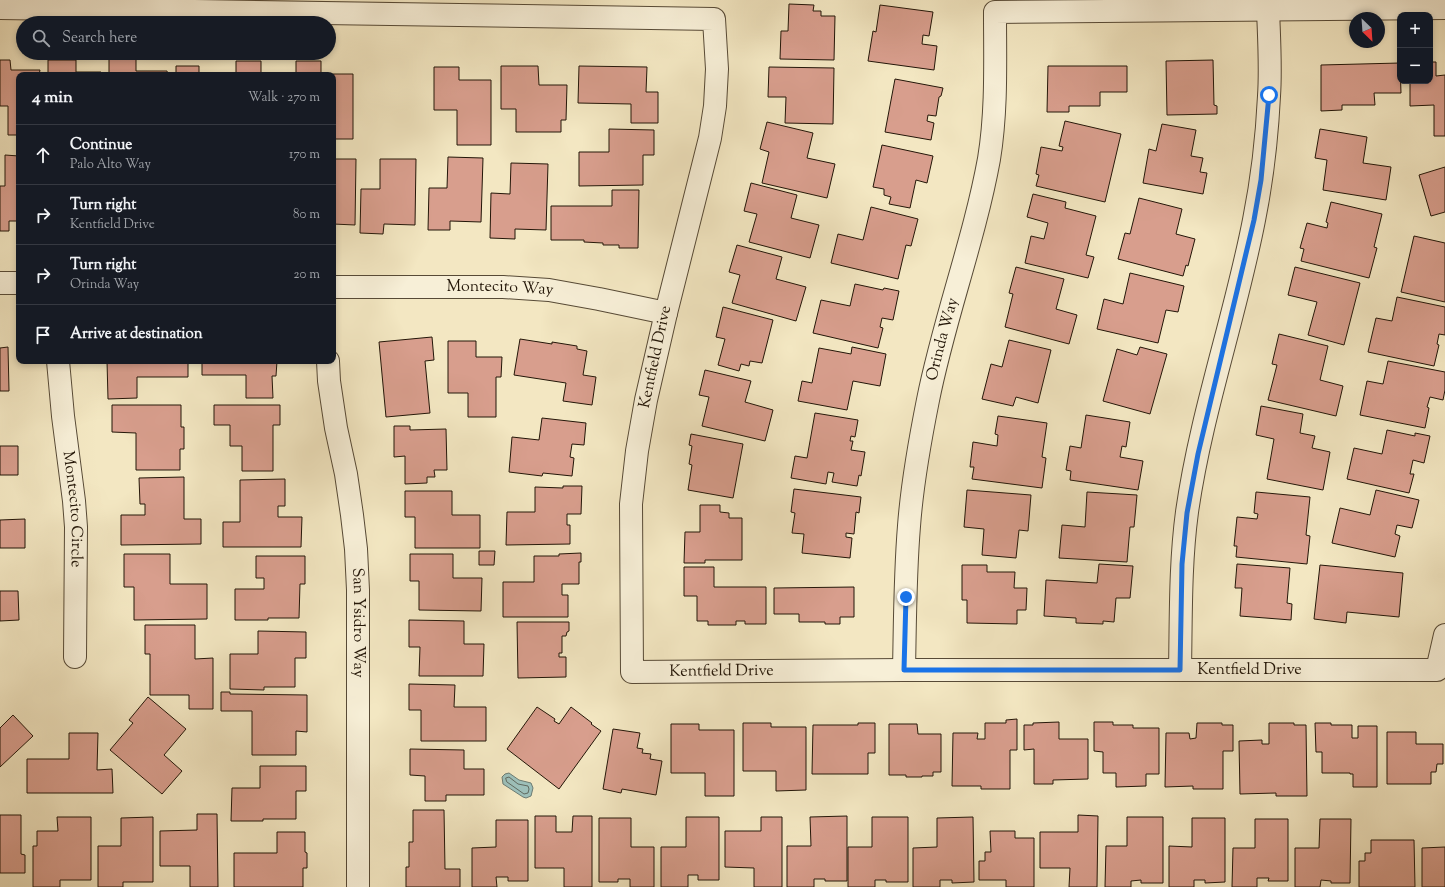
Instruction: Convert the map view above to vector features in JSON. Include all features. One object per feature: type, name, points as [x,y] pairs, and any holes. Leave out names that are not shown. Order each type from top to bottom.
[{"type":"street","name":"Kentfield Drive","points":[[0,8],[714,19],[716,70],[715,106],[710,138],[666,313],[637,450],[631,504],[632,672],[904,670],[1437,670],[1445,635]]},
{"type":"street","points":[[1180,670],[1182,564],[1187,513],[1198,454],[1254,220],[1261,180],[1269,95],[1268,9],[1445,8]]},
{"type":"street","name":"Orinda Way","points":[[904,670],[909,525],[916,472],[928,399],[988,160],[994,122],[996,84],[995,12],[1268,9]]},
{"type":"street","points":[[0,283],[16,282]]},
{"type":"street","name":"Montecito Way","points":[[336,287],[503,286],[549,290],[599,298],[666,313]]},
{"type":"street","name":"Montecito Circle","points":[[58,364],[61,402],[75,507],[75,657]]},
{"type":"street","name":"San Ysidro Way","points":[[328,364],[329,381],[336,428],[346,474],[356,549],[358,590],[358,887]]},
{"type":"water","points":[[509,773],[519,780],[531,783],[533,788],[531,796],[526,798],[523,797],[503,784],[502,777]]},
{"type":"building","points":[[789,4],[814,5],[813,11],[821,11],[821,16],[835,16],[834,60],[780,59],[781,31],[788,31]]},
{"type":"building","points":[[880,5],[933,12],[929,36],[923,35],[922,44],[937,46],[934,70],[868,61],[873,31],[876,32]]},
{"type":"building","points":[[0,60],[10,60],[11,70],[40,70],[40,72],[16,72],[16,135],[8,135],[8,106],[0,106]]},
{"type":"building","points":[[48,60],[76,60],[76,72],[48,72]]},
{"type":"building","points":[[109,60],[136,60],[136,71],[167,72],[109,72]]},
{"type":"building","points":[[1213,60],[1214,105],[1217,106],[1217,114],[1167,115],[1166,61]]},
{"type":"building","points":[[236,61],[261,61],[261,72],[236,72]]},
{"type":"building","points":[[296,61],[321,61],[321,72],[296,72]]},
{"type":"building","points":[[1433,62],[1436,62],[1436,76],[1445,75],[1445,136],[1434,136],[1434,105],[1410,106],[1410,84],[1433,84]]},
{"type":"building","points":[[1397,63],[1397,84],[1401,84],[1401,93],[1374,93],[1375,105],[1342,105],[1342,110],[1321,111],[1321,65]]},
{"type":"building","points":[[176,66],[199,66],[199,72],[176,72]]},
{"type":"building","points":[[501,66],[538,66],[539,85],[567,85],[566,120],[561,120],[561,132],[516,132],[516,109],[501,109]]},
{"type":"building","points":[[579,66],[647,67],[646,92],[658,92],[658,123],[631,123],[631,104],[578,103]]},
{"type":"building","points":[[1048,66],[1127,66],[1127,92],[1100,92],[1100,106],[1069,106],[1069,112],[1047,112]]},
{"type":"building","points":[[434,67],[459,67],[459,80],[491,80],[491,145],[457,145],[457,110],[434,110]]},
{"type":"building","points":[[769,67],[834,68],[833,124],[785,123],[786,97],[768,97]]},
{"type":"building","points":[[336,74],[353,74],[353,139],[336,139]]},
{"type":"building","points":[[895,79],[943,88],[941,96],[939,97],[936,116],[928,115],[927,121],[934,123],[931,140],[885,132]]},
{"type":"building","points":[[1065,121],[1121,134],[1105,202],[1036,186],[1039,175],[1036,174],[1041,147],[1062,151],[1063,147],[1059,146]]},
{"type":"building","points":[[767,122],[813,133],[807,158],[835,164],[827,198],[762,183],[769,152],[760,149]]},
{"type":"building","points":[[1162,124],[1196,130],[1191,156],[1203,158],[1200,172],[1207,173],[1203,194],[1143,183],[1149,149],[1156,151]]},
{"type":"building","points":[[609,129],[654,130],[654,155],[643,155],[643,185],[579,186],[579,152],[609,152]]},
{"type":"building","points":[[1320,129],[1367,137],[1363,163],[1391,167],[1386,200],[1323,190],[1327,160],[1315,158]]},
{"type":"building","points":[[882,145],[933,156],[927,183],[916,180],[910,208],[889,204],[891,197],[884,195],[884,189],[873,187]]},
{"type":"building","points":[[5,155],[16,156],[16,221],[9,221],[9,231],[0,231],[0,186],[5,186]]},
{"type":"building","points":[[448,157],[483,158],[481,222],[450,221],[450,230],[428,230],[429,188],[447,188]]},
{"type":"building","points":[[336,159],[356,159],[355,225],[336,224]]},
{"type":"building","points":[[380,159],[416,159],[415,225],[384,224],[383,234],[360,233],[361,189],[380,189]]},
{"type":"building","points":[[511,163],[548,164],[546,230],[515,229],[515,239],[490,238],[491,193],[510,194]]},
{"type":"building","points":[[1445,167],[1445,212],[1431,216],[1419,175]]},
{"type":"building","points":[[751,183],[797,195],[791,218],[819,225],[810,258],[749,242],[757,214],[744,211]]},
{"type":"building","points":[[612,190],[639,190],[638,248],[619,248],[619,245],[603,245],[603,243],[584,242],[584,240],[551,240],[551,206],[612,206]]},
{"type":"building","points":[[1033,194],[1066,202],[1065,208],[1096,216],[1086,255],[1094,257],[1088,278],[1025,263],[1031,236],[1044,239],[1048,223],[1027,217]]},
{"type":"building","points":[[1139,198],[1182,209],[1176,234],[1195,239],[1188,266],[1186,265],[1183,276],[1118,259],[1125,233],[1130,234]]},
{"type":"building","points":[[1331,202],[1382,214],[1374,247],[1377,248],[1369,278],[1301,261],[1304,249],[1300,248],[1307,223],[1327,228],[1328,223],[1326,222]]},
{"type":"building","points":[[871,207],[918,219],[911,246],[906,245],[898,279],[831,263],[838,234],[863,240]]},
{"type":"building","points":[[1414,236],[1445,243],[1445,302],[1401,292]]},
{"type":"building","points":[[737,245],[782,257],[776,279],[806,287],[796,321],[732,303],[740,275],[729,272]]},
{"type":"building","points":[[1016,267],[1064,279],[1056,309],[1077,315],[1069,344],[1005,327],[1013,294],[1009,293]]},
{"type":"building","points":[[1295,267],[1360,283],[1344,345],[1308,335],[1317,302],[1288,295]]},
{"type":"building","points":[[1130,273],[1184,286],[1178,312],[1166,310],[1158,343],[1097,329],[1104,299],[1123,304]]},
{"type":"building","points":[[855,284],[883,290],[884,288],[899,291],[893,320],[882,318],[880,327],[883,328],[878,348],[813,333],[821,300],[850,306]]},
{"type":"building","points":[[1397,297],[1445,307],[1445,335],[1439,334],[1437,344],[1439,345],[1434,366],[1368,352],[1376,318],[1392,321]]},
{"type":"building","points":[[723,307],[773,320],[762,363],[750,361],[749,366],[741,364],[739,371],[718,365],[725,339],[716,337]]},
{"type":"building","points":[[1279,334],[1328,346],[1320,380],[1343,386],[1336,416],[1268,400],[1277,365],[1272,364]]},
{"type":"building","points":[[432,337],[434,360],[425,361],[430,413],[386,417],[379,342]]},
{"type":"building","points":[[520,339],[577,346],[577,349],[587,351],[583,375],[596,377],[592,405],[563,401],[566,383],[514,375]]},
{"type":"building","points":[[1009,340],[1051,350],[1038,403],[1016,397],[1013,406],[982,399],[991,364],[1002,367]]},
{"type":"building","points":[[448,341],[476,341],[476,357],[502,357],[501,377],[496,377],[496,417],[468,417],[468,393],[448,393]]},
{"type":"building","points":[[8,347],[9,391],[0,391],[0,348]]},
{"type":"building","points":[[852,347],[886,354],[880,386],[853,381],[847,410],[798,401],[802,381],[812,383],[819,348],[851,354]]},
{"type":"building","points":[[1140,347],[1167,354],[1150,414],[1103,401],[1117,349],[1137,355]]},
{"type":"building","points":[[1388,361],[1445,372],[1445,390],[1443,400],[1430,397],[1427,407],[1429,408],[1425,428],[1360,415],[1367,381],[1383,384]]},
{"type":"building","points":[[107,364],[188,364],[188,377],[137,377],[137,398],[108,399]]},
{"type":"building","points":[[202,364],[277,364],[276,376],[272,376],[273,398],[246,398],[246,375],[202,375]]},
{"type":"building","points":[[705,370],[751,381],[745,402],[773,410],[765,441],[702,426],[709,397],[699,395]]},
{"type":"building","points":[[112,405],[181,405],[181,427],[184,427],[184,449],[180,449],[180,470],[136,470],[136,433],[112,432]]},
{"type":"building","points":[[214,405],[280,405],[280,425],[273,425],[273,471],[242,471],[242,446],[230,446],[230,425],[214,425]]},
{"type":"building","points":[[1261,406],[1303,414],[1300,433],[1315,436],[1312,448],[1330,452],[1323,490],[1267,479],[1274,439],[1256,435]]},
{"type":"building","points":[[815,413],[858,420],[855,437],[851,436],[850,441],[853,441],[851,450],[865,452],[861,476],[859,475],[857,486],[832,482],[834,473],[828,472],[826,484],[791,478],[795,456],[807,458]]},
{"type":"building","points":[[1086,415],[1130,422],[1126,447],[1122,446],[1120,457],[1143,461],[1138,490],[1070,480],[1071,471],[1066,470],[1070,446],[1081,448]]},
{"type":"building","points":[[998,416],[1047,423],[1042,457],[1046,458],[1042,488],[972,479],[974,467],[970,467],[973,442],[997,446],[998,435],[995,434]]},
{"type":"building","points":[[542,418],[586,423],[584,445],[572,444],[570,457],[574,458],[572,476],[543,473],[542,476],[509,472],[512,437],[539,440]]},
{"type":"building","points":[[394,426],[410,426],[410,430],[446,429],[447,470],[434,470],[435,477],[427,477],[427,483],[405,484],[405,456],[394,457]]},
{"type":"building","points":[[1387,430],[1415,436],[1415,433],[1430,436],[1424,463],[1413,460],[1410,474],[1414,474],[1409,493],[1347,479],[1354,448],[1382,454]]},
{"type":"building","points":[[691,434],[743,444],[733,498],[688,490],[692,465],[689,464],[692,446],[689,445]]},
{"type":"building","points":[[0,446],[18,446],[18,475],[0,475]]},
{"type":"building","points":[[184,477],[184,519],[201,519],[201,544],[121,545],[121,515],[145,515],[145,504],[140,504],[139,478]]},
{"type":"building","points":[[285,479],[285,506],[278,506],[278,517],[302,517],[301,547],[223,547],[223,522],[240,522],[240,480]]},
{"type":"building","points":[[563,486],[582,486],[581,514],[567,514],[567,525],[570,525],[570,544],[506,545],[507,512],[535,512],[535,487],[563,488]]},
{"type":"building","points":[[794,489],[861,497],[859,513],[856,512],[854,534],[846,533],[846,537],[852,538],[850,558],[802,553],[804,534],[792,533],[795,513],[791,512]]},
{"type":"building","points":[[967,490],[1031,495],[1028,531],[1019,530],[1016,558],[982,555],[984,529],[964,527]]},
{"type":"building","points":[[1376,490],[1419,500],[1412,528],[1397,525],[1395,534],[1400,536],[1395,557],[1332,543],[1340,508],[1370,515]]},
{"type":"building","points":[[405,491],[452,491],[452,515],[480,515],[480,548],[415,548],[415,517],[405,517]]},
{"type":"building","points":[[1087,492],[1137,495],[1134,527],[1130,527],[1127,562],[1059,558],[1062,525],[1085,527]]},
{"type":"building","points":[[1256,492],[1310,497],[1306,535],[1310,536],[1307,564],[1236,557],[1237,546],[1234,546],[1237,517],[1257,519],[1258,514],[1254,513]]},
{"type":"building","points":[[700,505],[720,505],[720,512],[729,513],[729,518],[742,518],[742,560],[705,560],[705,563],[684,563],[685,532],[700,532]]},
{"type":"building","points":[[25,519],[25,548],[0,548],[0,520]]},
{"type":"building","points":[[479,551],[495,551],[494,565],[479,565]]},
{"type":"building","points":[[581,553],[581,562],[579,562],[579,584],[562,584],[562,595],[568,595],[568,617],[503,617],[503,582],[534,582],[534,556],[559,556],[559,554]]},
{"type":"building","points":[[124,554],[170,554],[170,584],[207,584],[207,619],[134,620],[134,587],[124,587]]},
{"type":"building","points":[[410,554],[453,554],[453,578],[482,578],[481,611],[419,610],[419,581],[410,581]]},
{"type":"building","points":[[256,556],[305,556],[305,584],[300,584],[299,618],[235,620],[235,589],[264,589],[264,578],[256,578]]},
{"type":"building","points":[[1099,564],[1133,566],[1130,598],[1116,598],[1114,622],[1103,621],[1103,624],[1076,623],[1076,618],[1044,616],[1046,580],[1097,583]]},
{"type":"building","points":[[1237,564],[1290,568],[1287,603],[1292,604],[1291,620],[1240,616],[1242,588],[1235,588]]},
{"type":"building","points":[[962,565],[987,565],[987,572],[1015,572],[1014,588],[1027,588],[1026,610],[1017,610],[1017,624],[967,623],[967,600],[962,600]]},
{"type":"building","points":[[1320,565],[1403,573],[1399,617],[1347,612],[1346,623],[1314,619]]},
{"type":"building","points":[[684,567],[714,567],[714,587],[766,587],[766,624],[745,624],[745,621],[736,621],[736,625],[708,625],[708,621],[697,621],[697,596],[684,596]]},
{"type":"building","points":[[854,587],[854,617],[840,617],[840,624],[825,624],[825,622],[799,622],[799,614],[774,614],[774,588]]},
{"type":"building","points":[[0,591],[18,591],[19,620],[0,621]]},
{"type":"building","points":[[409,620],[464,621],[464,644],[484,644],[483,676],[419,676],[420,647],[409,647]]},
{"type":"building","points":[[517,622],[569,622],[569,631],[567,632],[566,636],[562,636],[562,653],[559,653],[559,657],[566,657],[566,677],[518,678]]},
{"type":"building","points":[[145,625],[195,625],[195,659],[213,658],[213,709],[189,709],[189,695],[150,695],[150,654],[145,654]]},
{"type":"building","points":[[258,631],[306,632],[306,658],[295,658],[295,687],[264,687],[264,690],[230,689],[230,654],[258,654]]},
{"type":"building","points":[[409,684],[455,685],[454,707],[486,707],[486,741],[421,741],[421,710],[409,710]]},
{"type":"building","points":[[221,692],[230,692],[230,694],[307,695],[307,732],[296,731],[296,755],[252,755],[252,711],[221,711]]},
{"type":"building","points":[[148,697],[186,729],[164,755],[182,771],[162,794],[110,750],[133,723],[129,720]]},
{"type":"building","points":[[537,707],[555,719],[554,721],[559,724],[571,707],[601,731],[559,789],[507,749]]},
{"type":"building","points":[[13,715],[33,736],[0,767],[0,728]]},
{"type":"building","points":[[1017,719],[1017,750],[1010,750],[1010,789],[981,789],[981,786],[952,786],[953,733],[978,733],[977,739],[985,739],[985,723],[1006,723],[1006,720]]},
{"type":"building","points":[[1059,722],[1059,739],[1088,739],[1088,779],[1053,780],[1053,784],[1034,784],[1034,749],[1024,750],[1024,725],[1033,725],[1033,723]]},
{"type":"building","points":[[1094,722],[1113,722],[1113,725],[1133,725],[1133,728],[1159,728],[1159,774],[1146,774],[1146,786],[1116,787],[1116,773],[1103,773],[1103,752],[1094,751]]},
{"type":"building","points":[[743,723],[771,723],[771,727],[806,727],[806,790],[776,791],[776,771],[743,771]]},
{"type":"building","points":[[858,723],[875,723],[875,753],[868,753],[868,774],[812,774],[813,725],[858,725]]},
{"type":"building","points":[[1197,723],[1222,723],[1222,725],[1233,725],[1233,751],[1223,751],[1223,789],[1193,789],[1193,786],[1165,787],[1166,733],[1189,733],[1190,739],[1196,738]]},
{"type":"building","points":[[1269,723],[1294,723],[1294,725],[1306,725],[1307,796],[1276,796],[1276,793],[1240,794],[1239,741],[1262,740],[1262,744],[1269,744]]},
{"type":"building","points":[[1315,723],[1352,725],[1352,738],[1358,738],[1358,726],[1377,726],[1377,787],[1353,787],[1353,774],[1350,773],[1322,773],[1322,752],[1316,752]]},
{"type":"building","points":[[671,724],[699,724],[699,730],[734,730],[734,796],[705,796],[705,773],[671,773]]},
{"type":"building","points":[[889,724],[917,724],[918,734],[941,734],[941,772],[933,772],[933,776],[922,777],[889,775]]},
{"type":"building","points":[[613,729],[640,733],[637,748],[643,749],[642,753],[651,754],[650,759],[662,761],[656,795],[622,789],[621,793],[603,789]]},
{"type":"building","points":[[1387,732],[1416,732],[1416,744],[1443,744],[1443,764],[1437,764],[1436,772],[1431,772],[1431,784],[1387,784]]},
{"type":"building","points":[[69,733],[98,733],[97,770],[112,769],[113,793],[27,793],[27,759],[69,759]]},
{"type":"building","points":[[410,749],[464,750],[464,769],[484,769],[484,795],[446,795],[446,801],[425,801],[425,776],[410,775]]},
{"type":"building","points":[[260,766],[306,766],[306,791],[296,791],[296,819],[231,821],[232,788],[260,788]]},
{"type":"building","points":[[413,810],[444,810],[445,869],[460,869],[460,887],[406,887],[406,867],[409,867],[409,842],[413,842]]},
{"type":"building","points":[[197,814],[217,814],[218,887],[190,887],[190,866],[160,866],[160,831],[197,830]]},
{"type":"building","points":[[0,815],[21,815],[21,854],[25,855],[25,873],[0,873]]},
{"type":"building","points":[[1078,815],[1098,816],[1097,887],[1069,887],[1070,868],[1040,868],[1040,832],[1078,832]]},
{"type":"building","points":[[535,816],[556,816],[556,832],[572,832],[573,816],[592,816],[592,887],[564,887],[564,868],[535,868]]},
{"type":"building","points":[[847,816],[847,881],[825,881],[825,879],[814,879],[814,887],[787,887],[787,846],[811,846],[810,817]]},
{"type":"building","points":[[57,817],[91,817],[91,880],[60,880],[60,887],[33,887],[33,846],[37,846],[37,831],[58,831]]},
{"type":"building","points":[[153,817],[153,882],[123,882],[123,887],[98,887],[98,846],[121,846],[121,818]]},
{"type":"building","points":[[686,817],[719,817],[719,880],[698,880],[698,875],[688,875],[688,887],[661,887],[661,847],[686,847]]},
{"type":"building","points":[[761,817],[782,817],[782,887],[754,887],[754,868],[725,867],[725,831],[761,831]]},
{"type":"building","points":[[872,817],[908,817],[908,882],[886,882],[886,880],[875,880],[875,887],[848,887],[848,847],[872,847]]},
{"type":"building","points":[[973,817],[974,882],[952,883],[952,880],[940,880],[940,887],[913,887],[913,848],[937,847],[937,818]]},
{"type":"building","points":[[1127,817],[1163,817],[1163,883],[1141,883],[1141,880],[1131,881],[1131,887],[1105,887],[1106,846],[1127,846]]},
{"type":"building","points":[[599,818],[631,818],[631,847],[654,847],[654,887],[630,887],[630,879],[618,879],[618,882],[599,882]]},
{"type":"building","points":[[1192,818],[1225,818],[1225,882],[1205,883],[1205,880],[1194,880],[1194,887],[1169,887],[1169,846],[1192,847]]},
{"type":"building","points":[[1255,819],[1288,819],[1288,881],[1268,881],[1269,878],[1257,878],[1257,887],[1232,887],[1233,848],[1255,848]]},
{"type":"building","points":[[1320,819],[1351,819],[1350,883],[1331,883],[1331,881],[1321,880],[1320,887],[1295,887],[1295,848],[1319,848]]},
{"type":"building","points":[[496,820],[528,820],[528,881],[508,881],[508,877],[496,877],[497,887],[472,887],[472,848],[496,847]]},
{"type":"building","points":[[990,831],[1015,831],[1015,838],[1034,838],[1034,887],[1006,887],[1006,880],[979,880],[979,861],[985,861],[985,852],[991,852]]},
{"type":"building","points":[[277,832],[305,832],[307,868],[303,868],[303,887],[234,887],[234,853],[277,853]]},
{"type":"building","points":[[1371,840],[1414,840],[1415,887],[1359,887],[1359,861],[1365,861],[1365,853],[1371,853]]},
{"type":"building","points":[[1445,847],[1445,887],[1422,887],[1422,848]]},
{"type":"route","points":[[906,597],[904,670],[1180,670],[1182,564],[1187,513],[1198,454],[1254,220],[1261,180],[1269,95]]}]
